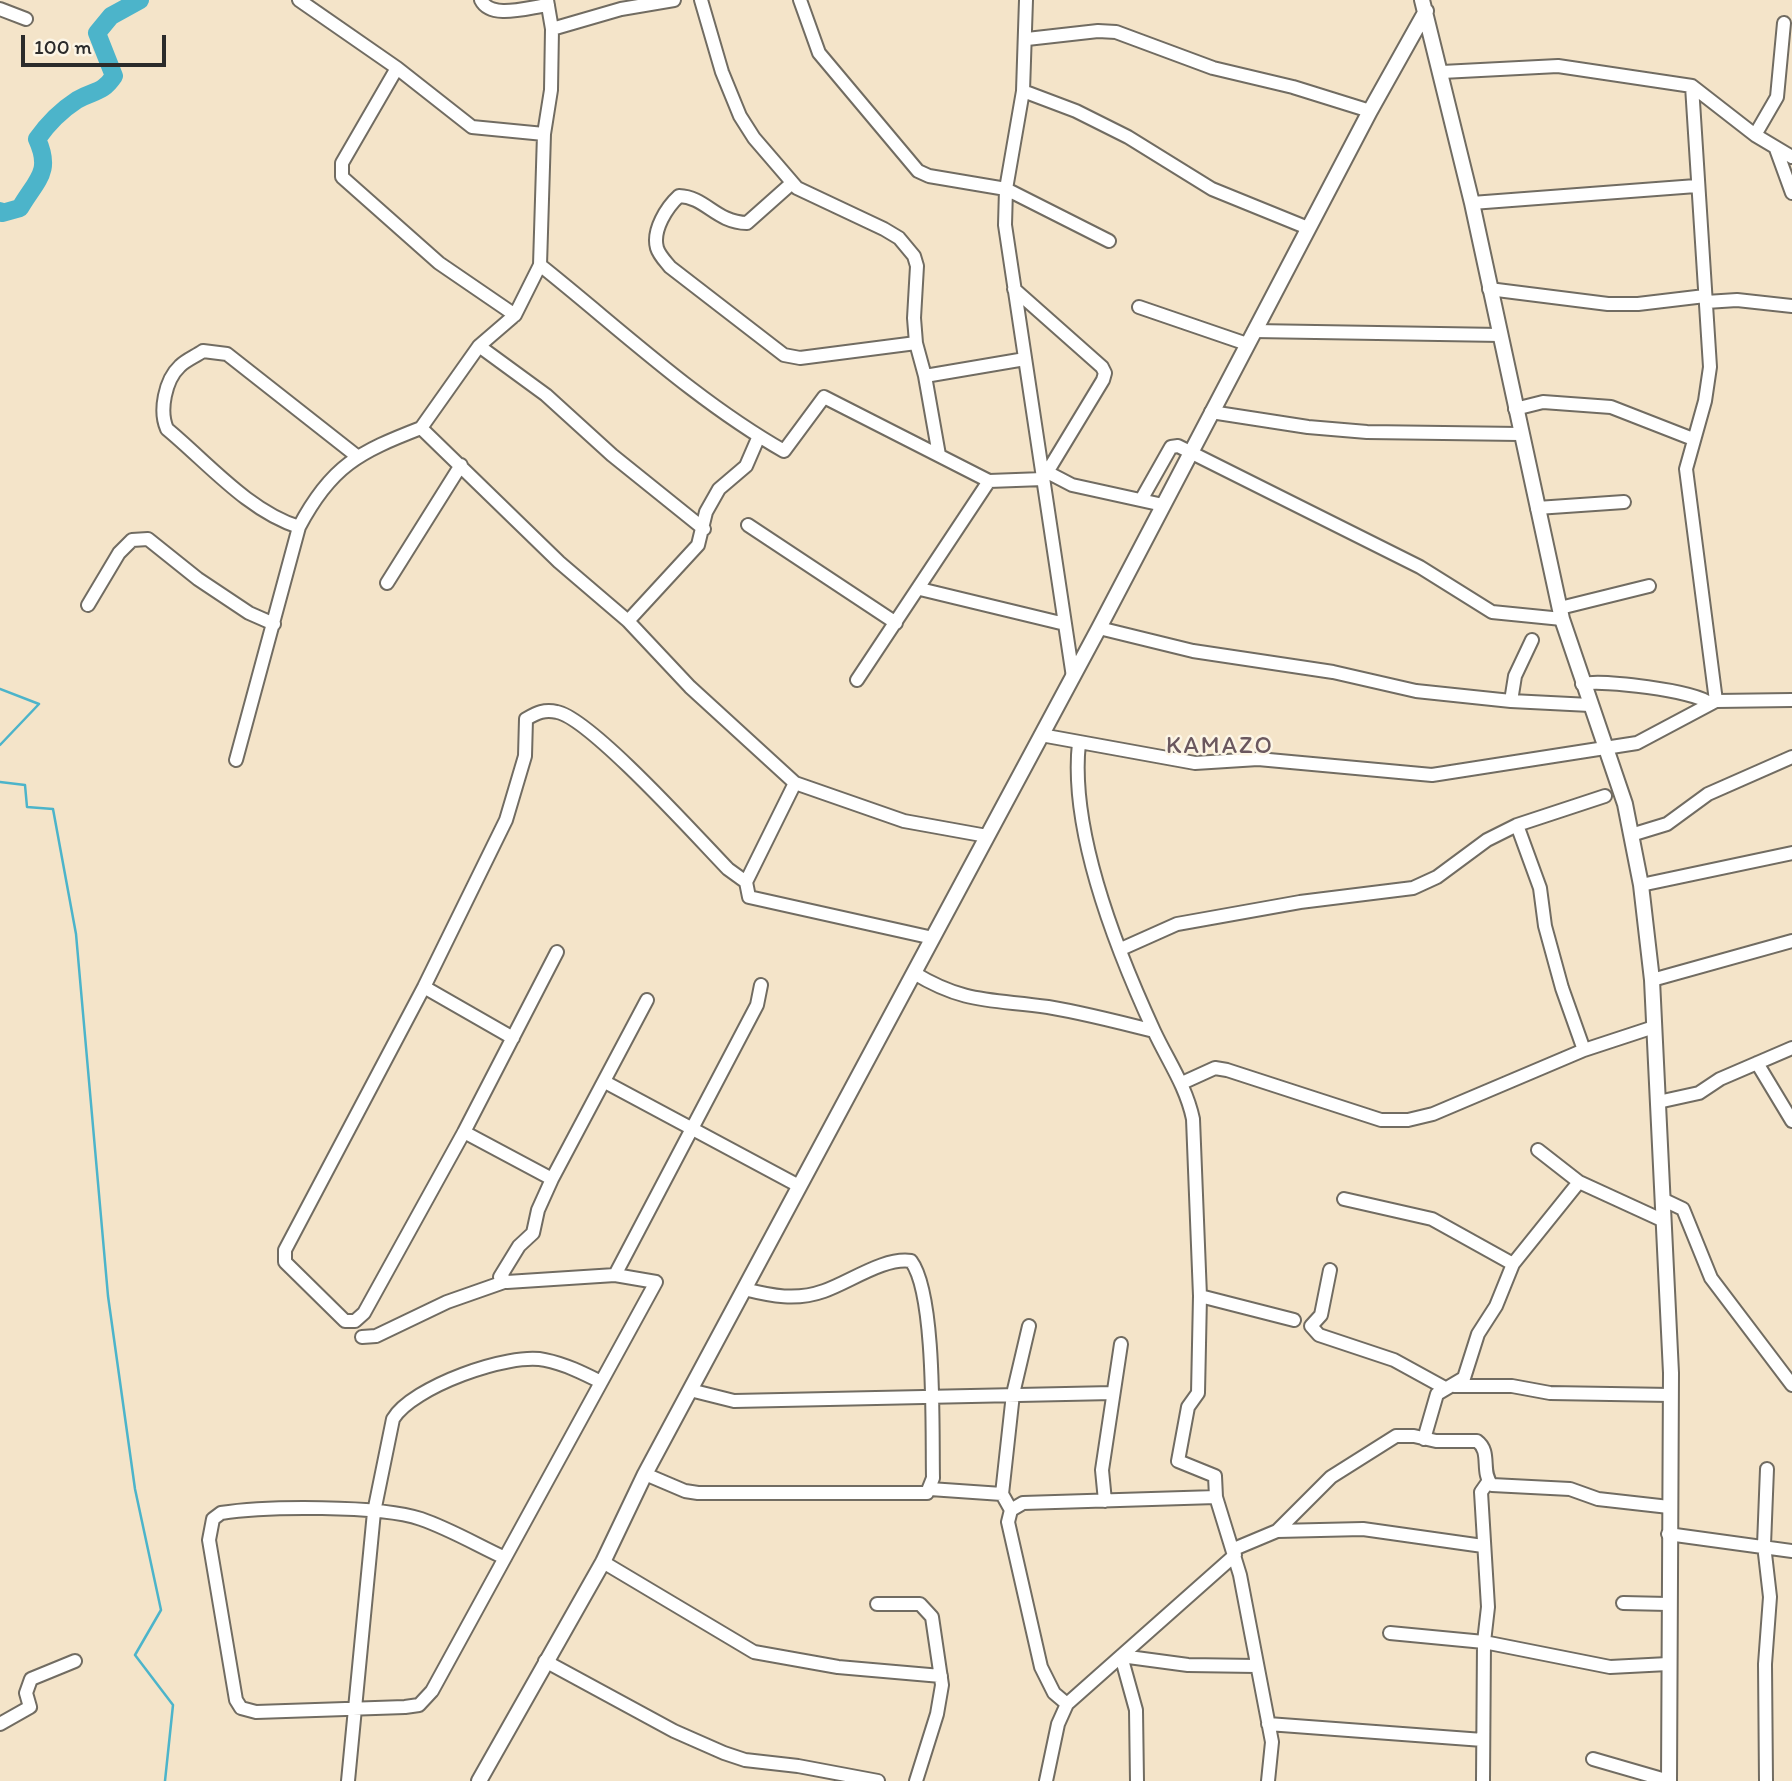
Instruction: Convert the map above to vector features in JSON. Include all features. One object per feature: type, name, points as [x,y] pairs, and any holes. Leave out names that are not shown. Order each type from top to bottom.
[{"type":"street","points":[[299,0],[397,68],[472,127],[544,134]]},
{"type":"street","points":[[236,760],[299,527],[330,477],[359,457],[421,428],[479,346],[515,315],[540,265],[544,134],[551,90],[552,29],[548,2],[496,11],[486,8],[481,0]]},
{"type":"street","points":[[552,29],[621,9],[674,0]]},
{"type":"street","points":[[701,0],[740,117],[792,183],[884,229],[908,247],[917,266],[914,318],[916,343],[925,376],[939,455]]},
{"type":"street","points":[[800,0],[819,53],[918,171],[929,176],[1006,189],[1109,241]]},
{"type":"street","points":[[1026,0],[1027,39],[1023,91],[1006,189],[1005,225],[1024,359],[1045,475],[1073,677]]},
{"type":"street","points":[[1426,4],[1561,613],[1582,684],[1625,804],[1641,886],[1652,980],[1671,1395],[1668,1534],[1669,1781],[1593,1759]]},
{"type":"street","points":[[480,1781],[603,1562],[645,1474],[1073,677],[1426,4]]},
{"type":"street","points":[[2,6],[26,19]]},
{"type":"street","points":[[1755,135],[1777,97],[1784,23]]},
{"type":"street","points":[[1027,39],[1098,31],[1116,33],[1213,68],[1293,87],[1370,111]]},
{"type":"street","points":[[1442,72],[1558,66],[1692,86],[1755,135],[1792,157]]},
{"type":"street","points":[[397,68],[342,163],[342,177],[439,263],[515,315]]},
{"type":"street","points":[[1692,86],[1696,186],[1710,368],[1705,401],[1686,469],[1713,702]]},
{"type":"street","points":[[1023,91],[1076,111],[1128,137],[1212,189],[1308,228]]},
{"type":"street","points":[[1776,149],[1792,193]]},
{"type":"street","points":[[792,183],[747,223],[726,221],[691,197],[679,196],[662,221],[656,236],[657,250],[670,267],[784,355],[800,358],[916,343]]},
{"type":"street","points":[[1472,203],[1696,186]]},
{"type":"street","points":[[540,265],[759,436],[786,451],[824,397],[989,481],[1045,475],[1072,485],[1163,505]]},
{"type":"street","points":[[1014,289],[1051,319],[1105,373],[1045,475]]},
{"type":"street","points":[[1489,289],[1608,304],[1706,299],[1792,306]]},
{"type":"street","points":[[1139,307],[1250,338],[1501,335]]},
{"type":"street","points":[[479,346],[546,395],[612,455],[704,529]]},
{"type":"street","points":[[299,527],[280,521],[232,485],[167,429],[163,410],[168,386],[178,367],[203,351],[227,354],[359,457]]},
{"type":"street","points":[[925,376],[1024,359]]},
{"type":"street","points":[[1515,409],[1542,402],[1611,407],[1693,439]]},
{"type":"street","points":[[1211,412],[1308,427],[1367,432],[1520,434]]},
{"type":"street","points":[[421,428],[559,562],[628,621],[691,687],[795,783],[904,821],[987,836]]},
{"type":"street","points":[[628,621],[698,545],[706,512],[719,489],[746,466],[759,436]]},
{"type":"street","points":[[1142,500],[1171,447],[1178,446],[1420,568],[1492,612],[1561,613],[1649,586]]},
{"type":"street","points":[[387,583],[461,465]]},
{"type":"street","points":[[857,680],[920,589],[989,481]]},
{"type":"street","points":[[1537,508],[1624,502]]},
{"type":"street","points":[[748,525],[896,623]]},
{"type":"street","points":[[88,605],[119,553],[132,540],[149,539],[198,579],[249,612],[274,624]]},
{"type":"street","points":[[920,589],[1065,624]]},
{"type":"street","points":[[1099,628],[1193,651],[1333,672],[1416,691],[1511,701],[1590,705]]},
{"type":"street","points":[[1511,701],[1515,676],[1532,640]]},
{"type":"street","points":[[1582,684],[1618,682],[1667,693],[1702,696],[1713,702]]},
{"type":"street","points":[[1041,735],[1195,763],[1258,759],[1432,775],[1637,743],[1670,728],[1713,702],[1792,700]]},
{"type":"street","points":[[557,952],[464,1132],[364,1313],[355,1321],[345,1321],[285,1262],[285,1250],[424,987],[506,820],[525,756],[526,719],[540,711],[558,712],[591,732],[728,869],[746,882]]},
{"type":"street","points":[[1079,744],[1075,778],[1080,824],[1121,949],[1154,1031],[1182,1083],[1193,1119],[1200,1296],[1198,1393],[1188,1408],[1178,1461],[1215,1476],[1216,1497],[1234,1552],[1272,1742],[1268,1781]]},
{"type":"street","points":[[1631,835],[1667,824],[1708,794],[1792,757]]},
{"type":"street","points":[[795,783],[746,882],[746,891],[753,900],[933,938]]},
{"type":"street","points":[[1121,949],[1177,924],[1300,902],[1413,888],[1437,877],[1487,840],[1517,825],[1605,796]]},
{"type":"street","points":[[1517,825],[1540,888],[1545,926],[1562,988],[1584,1050]]},
{"type":"street","points":[[1641,886],[1792,853]]},
{"type":"street","points":[[1652,980],[1792,941]]},
{"type":"street","points":[[914,973],[940,989],[963,997],[1048,1007],[1154,1031]]},
{"type":"street","points":[[615,1275],[757,1005],[761,985]]},
{"type":"street","points":[[424,987],[513,1038]]},
{"type":"street","points":[[503,1282],[501,1272],[533,1233],[538,1210],[552,1178],[647,1000]]},
{"type":"street","points":[[1182,1083],[1215,1068],[1227,1070],[1381,1120],[1408,1121],[1433,1114],[1584,1050],[1654,1027]]},
{"type":"street","points":[[1658,1102],[1699,1093],[1720,1079],[1792,1048]]},
{"type":"street","points":[[1757,1063],[1792,1121]]},
{"type":"street","points":[[605,1082],[799,1186]]},
{"type":"street","points":[[464,1132],[552,1178]]},
{"type":"street","points":[[1538,1150],[1579,1182],[1664,1221]]},
{"type":"street","points":[[1424,1439],[1437,1394],[1464,1378],[1478,1334],[1496,1306],[1513,1264],[1579,1182]]},
{"type":"street","points":[[1344,1199],[1432,1219],[1513,1264]]},
{"type":"street","points":[[1664,1200],[1683,1209],[1711,1278],[1792,1385]]},
{"type":"street","points":[[645,1474],[685,1491],[698,1493],[875,1494],[927,1493],[930,1489],[933,1478],[932,1398],[923,1290],[911,1261],[898,1261],[822,1292],[799,1297],[780,1298],[744,1289]]},
{"type":"street","points":[[1330,1270],[1321,1315],[1311,1326],[1318,1335],[1394,1360],[1450,1387],[1512,1386],[1550,1393],[1671,1395]]},
{"type":"street","points":[[362,1336],[376,1336],[438,1306],[503,1282],[615,1275],[656,1282],[505,1558],[425,1700],[419,1705],[405,1707],[256,1712],[241,1708],[236,1700],[222,1630],[209,1540],[213,1519],[221,1513],[337,1509],[421,1519],[505,1558]]},
{"type":"street","points":[[1200,1296],[1294,1320]]},
{"type":"street","points":[[1011,1510],[1002,1494],[1013,1394],[1029,1326]]},
{"type":"street","points":[[1105,1500],[1102,1470],[1121,1344]]},
{"type":"street","points":[[348,1781],[374,1513],[393,1419],[405,1404],[435,1387],[491,1365],[525,1358],[544,1359],[601,1382]]},
{"type":"street","points":[[690,1390],[734,1401],[1113,1393]]},
{"type":"street","points":[[1046,1781],[1058,1724],[1067,1704],[1234,1552],[1278,1531],[1331,1477],[1396,1436],[1477,1441],[1485,1449],[1488,1482],[1481,1492],[1488,1607],[1484,1642],[1483,1781]]},
{"type":"street","points":[[1766,1781],[1765,1664],[1770,1597],[1765,1547],[1767,1469]]},
{"type":"street","points":[[1488,1482],[1570,1489],[1598,1499],[1669,1507]]},
{"type":"street","points":[[930,1489],[1002,1494]]},
{"type":"street","points":[[1067,1704],[1054,1693],[1041,1667],[1008,1521],[1011,1510],[1023,1503],[1216,1497]]},
{"type":"street","points":[[1278,1531],[1363,1529],[1483,1546]]},
{"type":"street","points":[[1668,1534],[1792,1551]]},
{"type":"street","points":[[603,1562],[754,1652],[838,1667],[941,1676]]},
{"type":"street","points":[[1623,1602],[1668,1604]]},
{"type":"street","points":[[877,1604],[920,1604],[928,1609],[932,1617],[941,1676],[937,1714],[916,1781]]},
{"type":"street","points":[[1390,1633],[1484,1642],[1610,1667],[1668,1664]]},
{"type":"street","points":[[1121,1656],[1188,1665],[1256,1666]]},
{"type":"street","points":[[1121,1656],[1136,1710],[1137,1781]]},
{"type":"street","points":[[0,1724],[30,1707],[26,1693],[32,1679],[75,1661]]},
{"type":"street","points":[[545,1661],[674,1731],[724,1753],[745,1760],[798,1766],[878,1781]]},
{"type":"street","points":[[1268,1724],[1483,1740]]},
{"type":"waterway","points":[[0,211],[2,213],[20,208],[37,182],[43,168],[37,139],[46,127],[65,108],[102,89],[114,76],[97,33],[111,16],[140,0]]},
{"type":"waterway","points":[[0,689],[39,704],[0,745]]},
{"type":"waterway","points":[[0,782],[25,785],[27,807],[53,809],[76,934],[108,1296],[135,1489],[161,1610],[135,1655],[173,1705],[165,1781]]},
{"type":"district","name":"KAMAZO","points":[[1220,747]]}]
